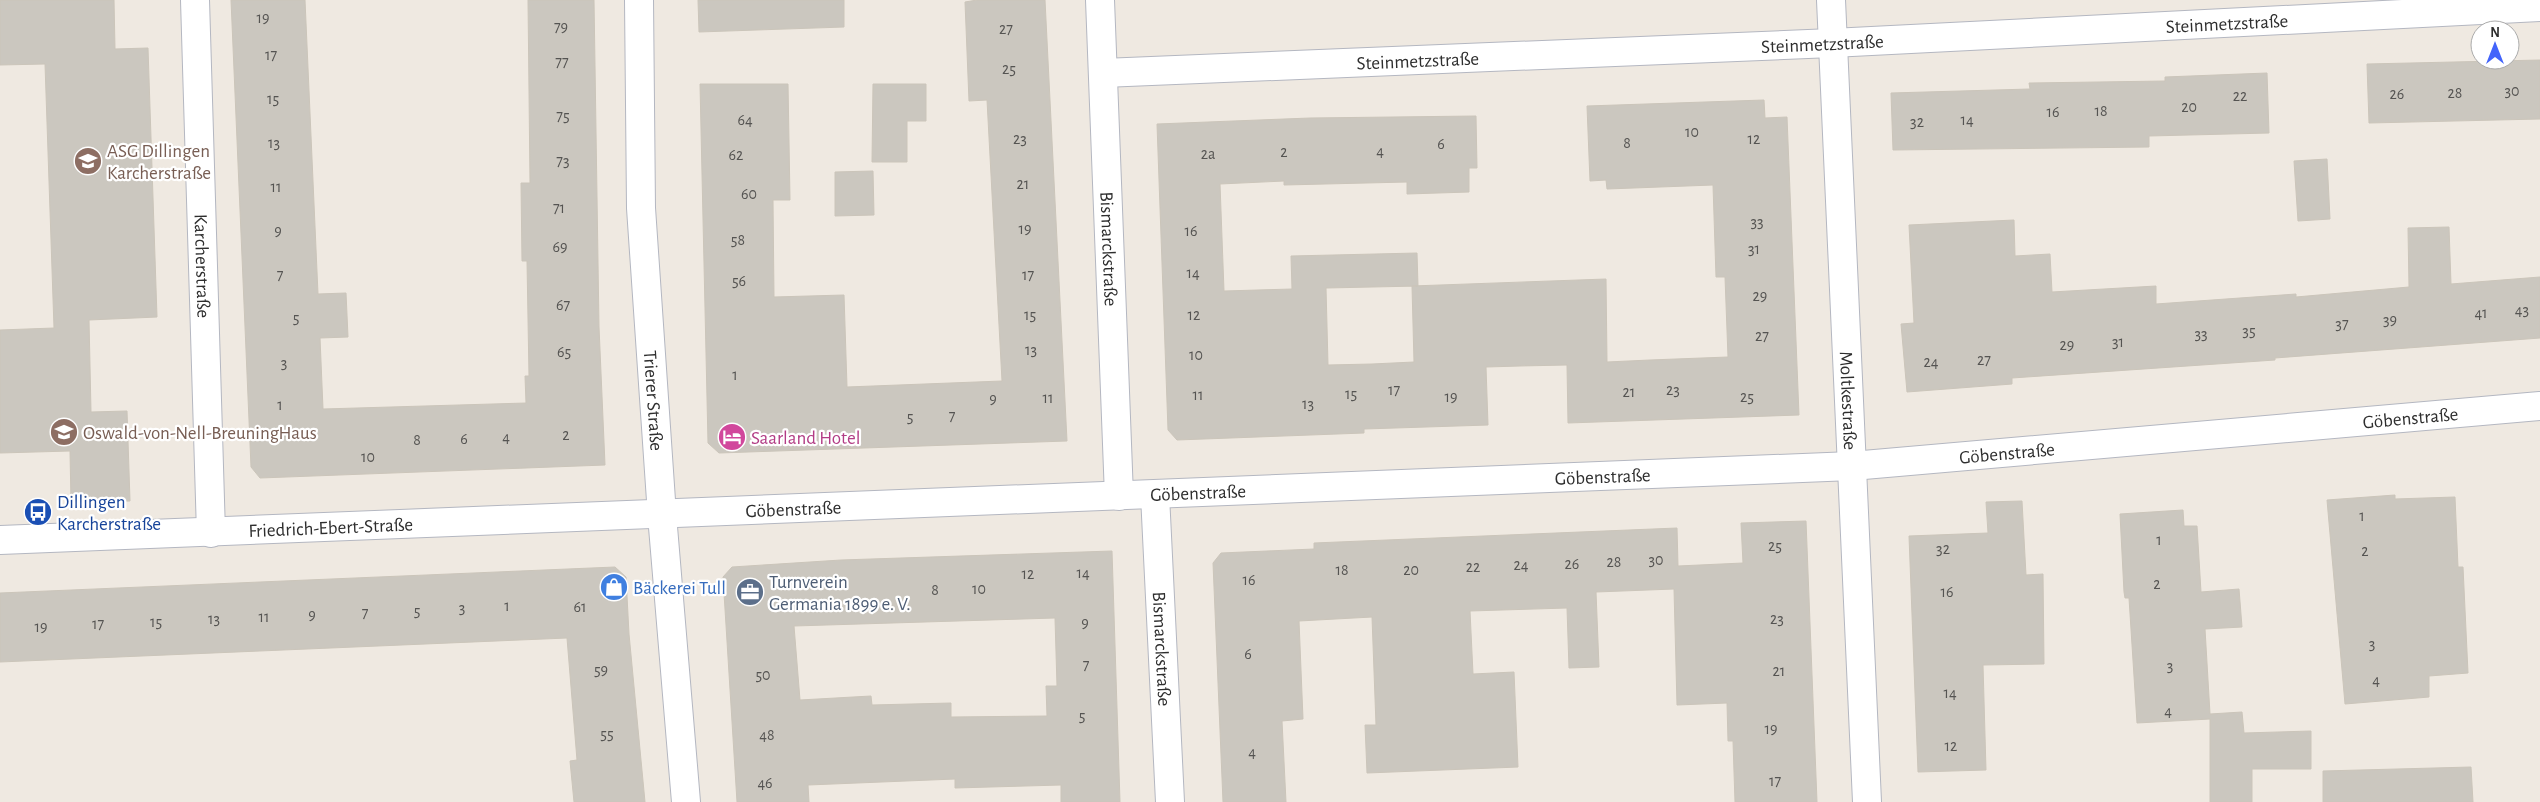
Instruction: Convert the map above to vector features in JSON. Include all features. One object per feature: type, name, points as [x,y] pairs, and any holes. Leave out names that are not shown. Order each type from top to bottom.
[{"type":"street","name":"Karcherstraße","points":[[195,0],[211,533]]},
{"type":"street","name":"Trierer Straße","points":[[639,0],[641,208],[662,515],[686,802]]},
{"type":"street","name":"Bismarckstraße","points":[[1100,0],[1119,496]]},
{"type":"street","name":"Moltkestraße","points":[[1830,0],[1867,802]]},
{"type":"street","name":"Steinmetzstraße","points":[[1103,73],[1832,43],[2540,7]]},
{"type":"street","name":"Göbenstraße","points":[[662,515],[1852,466],[2540,406]]},
{"type":"street","name":"Bismarckstraße","points":[[1155,495],[1170,802]]},
{"type":"street","name":"Friedrich-Ebert-Straße","points":[[0,540],[662,515]]},
{"type":"building","name":"ASG Dillingen Karcherstraße","points":[[0,0],[114,0],[115,49],[148,48],[157,317],[89,320],[91,412],[127,411],[130,501],[71,502],[70,451],[0,453],[0,330],[54,328],[45,64],[0,65]]},
{"type":"building","points":[[231,0],[305,0],[318,294],[346,293],[348,337],[320,338],[323,409],[526,403],[525,376],[529,376],[527,261],[522,261],[521,183],[530,183],[528,0],[594,0],[599,327],[605,465],[260,478],[251,467]]},
{"type":"building","points":[[698,0],[844,0],[844,27],[699,32]]},
{"type":"building","points":[[977,0],[1045,0],[1067,441],[719,453],[708,443],[700,84],[788,84],[790,200],[773,200],[774,297],[844,295],[847,387],[1002,381],[987,100],[969,101],[965,2]]},
{"type":"building","points":[[2520,60],[2540,60],[2540,119],[2369,123],[2367,64],[2470,62],[2470,70],[2520,70]]},
{"type":"building","points":[[2267,73],[2269,133],[2149,136],[2149,147],[1893,150],[1891,93],[2030,89],[2029,83],[2165,81],[2165,77]]},
{"type":"building","points":[[873,84],[926,84],[926,121],[907,121],[907,162],[872,162]]},
{"type":"building","points":[[1764,100],[1765,118],[1787,117],[1799,415],[1568,423],[1567,365],[1486,367],[1488,425],[1364,429],[1364,433],[1177,440],[1168,430],[1157,124],[1310,118],[1476,116],[1477,168],[1469,168],[1469,192],[1407,194],[1407,182],[1284,185],[1284,181],[1220,184],[1224,291],[1292,289],[1291,256],[1417,253],[1418,286],[1606,279],[1607,362],[1728,357],[1725,277],[1716,277],[1713,185],[1607,189],[1606,180],[1590,181],[1587,106]],"holes":[[[1412,286],[1414,362],[1328,365],[1326,288]]]},
{"type":"building","points":[[2327,159],[2330,219],[2298,221],[2294,161]]},
{"type":"building","points":[[873,171],[874,215],[835,216],[835,172]]},
{"type":"building","points":[[2014,220],[2015,256],[2050,254],[2052,292],[2156,286],[2156,304],[2296,294],[2296,297],[2409,287],[2408,228],[2449,227],[2451,284],[2540,277],[2540,338],[2275,358],[2275,360],[2012,378],[2012,384],[1907,392],[1901,324],[1914,323],[1909,225]]},
{"type":"building","points":[[2395,495],[2395,499],[2455,497],[2458,567],[2463,567],[2468,673],[2429,676],[2429,697],[2345,704],[2327,500]]},
{"type":"building","points":[[2022,501],[2026,575],[2043,574],[2044,664],[1983,665],[1986,770],[1918,772],[1909,536],[1988,533],[1986,502]]},
{"type":"building","points":[[2183,510],[2184,526],[2197,526],[2201,592],[2239,589],[2242,627],[2205,629],[2210,714],[2242,712],[2244,733],[2311,731],[2311,769],[2252,769],[2252,802],[2210,802],[2210,719],[2137,723],[2129,598],[2125,598],[2124,592],[2120,514]]},
{"type":"building","points":[[1806,521],[1817,802],[1735,802],[1733,741],[1728,741],[1727,703],[1677,705],[1674,589],[1596,592],[1599,667],[1569,668],[1567,608],[1470,611],[1473,674],[1514,672],[1518,767],[1367,773],[1365,725],[1376,725],[1372,617],[1299,621],[1303,719],[1282,721],[1286,802],[1223,802],[1213,563],[1221,553],[1314,549],[1314,543],[1677,528],[1678,566],[1743,563],[1741,523]]},
{"type":"building","points":[[1112,551],[1120,802],[1061,802],[1061,785],[955,788],[955,779],[808,785],[809,802],[737,802],[723,577],[732,567],[841,560]],"holes":[[[1055,618],[1057,686],[1046,686],[1047,716],[951,717],[951,703],[872,705],[871,696],[800,700],[794,626]]]},
{"type":"building","points":[[615,567],[626,577],[629,634],[645,802],[574,802],[570,761],[577,760],[567,638],[0,662],[0,593]]},
{"type":"building","points":[[2471,767],[2473,802],[2323,802],[2323,771]]},
{"type":"place","name":"ASG Dillingen Karcherstraße","points":[[88,161]]},
{"type":"place","name":"Oswald-von-Nell-BreuningHaus","points":[[64,432]]},
{"type":"place","name":"Saarland Hotel","points":[[732,437]]},
{"type":"place","name":"Dillingen Karcherstraße","points":[[38,512]]},
{"type":"place","name":"Bäckerei Tull","points":[[614,587]]},
{"type":"place","name":"Turnverein Germania 1899 e. V.","points":[[750,592]]}]
